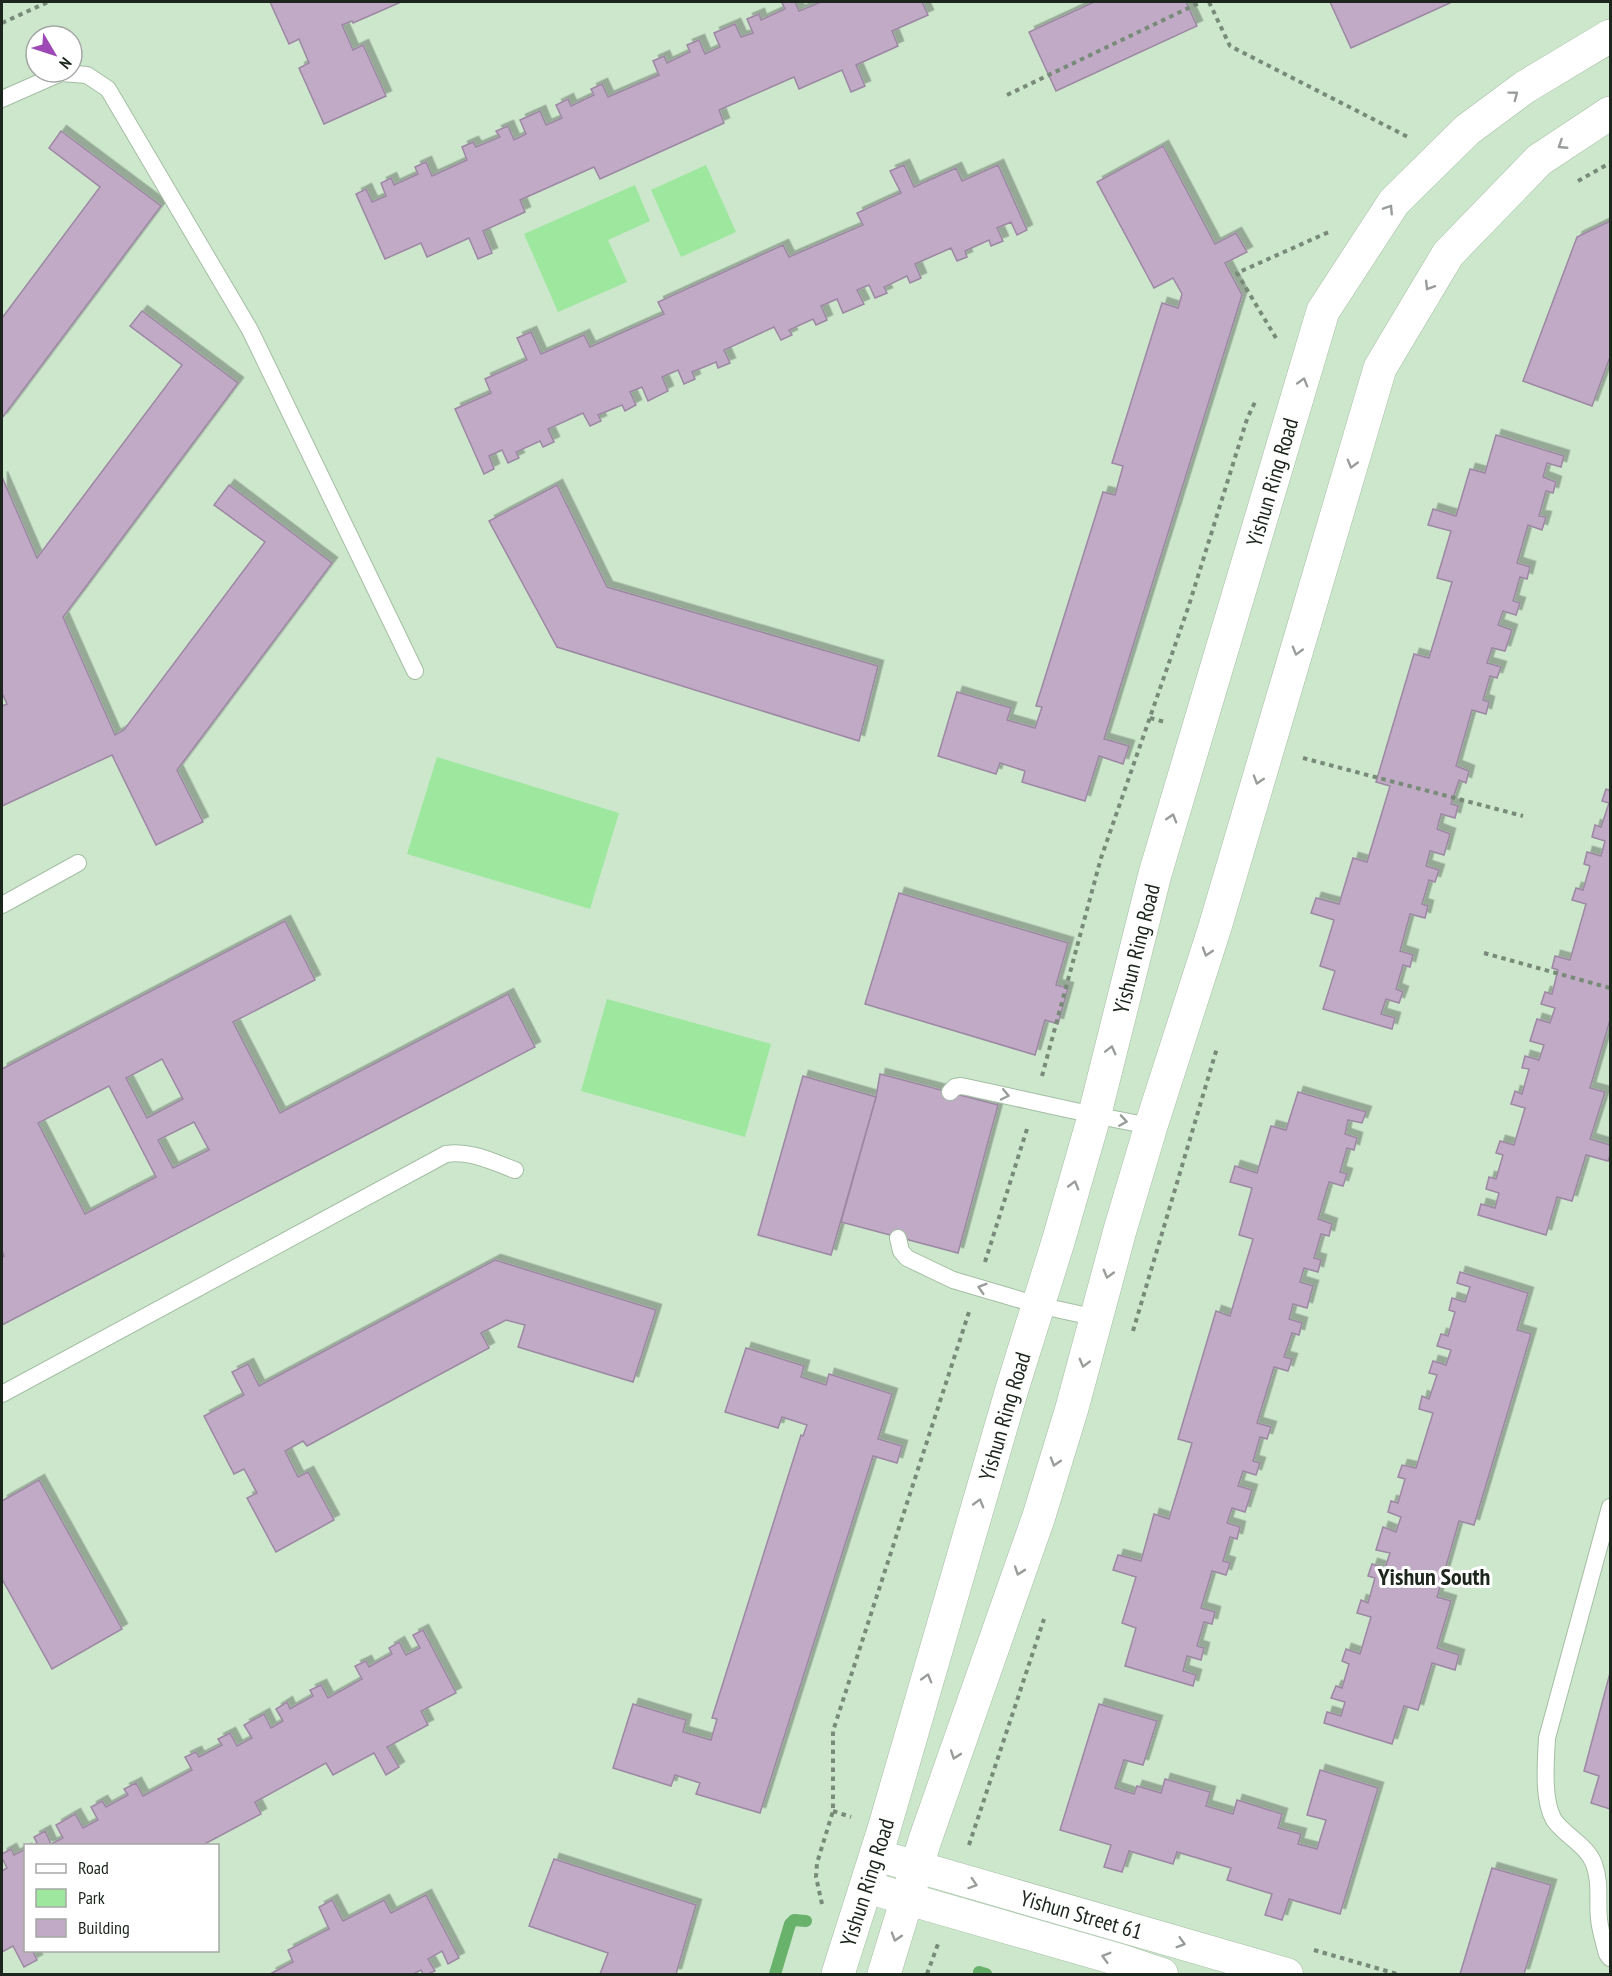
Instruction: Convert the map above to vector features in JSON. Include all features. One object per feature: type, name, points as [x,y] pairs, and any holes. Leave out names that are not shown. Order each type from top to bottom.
[{"type":"main road","name":"Yishun Ring Road","points":[[838,1974],[876,1855],[1094,1117],[1155,874],[1233,619],[1323,311],[1394,202],[1467,130],[1525,87],[1611,36]]},
{"type":"main road","name":"Yishun Ring Road","points":[[884,1974],[925,1840],[1039,1516],[1072,1408],[1151,1126],[1215,927],[1380,368],[1448,254],[1539,160],[1611,113]]},
{"type":"street","name":"Yishun Street 61","points":[[876,1855],[1287,1974]]},
{"type":"street","name":"Yishun Street 61","points":[[866,1887],[1162,1974]]},
{"type":"lane","points":[[2,99],[60,74],[87,75],[108,89],[250,330],[415,671]]},
{"type":"lane","points":[[2,905],[78,863]]},
{"type":"lane","points":[[950,1092],[955,1087],[961,1086],[1094,1117],[1151,1126]]},
{"type":"lane","points":[[2,1394],[446,1154],[455,1152],[469,1154],[515,1170]]},
{"type":"lane","points":[[898,1238],[901,1251],[907,1258],[953,1280],[1038,1305],[1096,1318]]},
{"type":"lane","points":[[1611,1507],[1547,1738],[1546,1771],[1549,1803],[1554,1819],[1581,1846],[1593,1862],[1599,1882],[1599,1919],[1607,1954],[1611,1958]]},
{"type":"path","points":[[2,23],[48,2]]},
{"type":"path","points":[[1007,95],[1201,2]]},
{"type":"path","points":[[1209,2],[1230,46],[1414,140]]},
{"type":"path","points":[[1571,185],[1611,163]]},
{"type":"path","points":[[1281,346],[1237,273],[1334,230]]},
{"type":"path","points":[[1306,747],[1303,758],[1522,816]]},
{"type":"path","points":[[1484,953],[1611,988]]},
{"type":"path","points":[[927,1974],[936,1949]]},
{"type":"green space","points":[[706,165],[736,232],[681,257],[651,190]]},
{"type":"green space","points":[[635,185],[650,221],[608,240],[627,282],[558,312],[524,234]]},
{"type":"green space","points":[[437,757],[619,813],[590,909],[407,854]]},
{"type":"green space","points":[[607,999],[771,1044],[745,1137],[581,1091]]},
{"type":"building","points":[[270,2],[401,2],[353,23],[352,21],[342,25],[353,50],[363,45],[386,96],[324,124],[299,68],[309,63],[299,39],[289,44]]},
{"type":"building","points":[[795,2],[799,11],[821,2],[922,2],[928,15],[892,31],[898,46],[856,65],[865,86],[851,92],[842,70],[799,89],[794,77],[719,110],[724,123],[600,179],[594,167],[520,200],[525,212],[483,231],[492,253],[478,259],[469,238],[427,257],[421,243],[385,259],[356,194],[366,189],[372,202],[386,196],[381,183],[391,178],[394,185],[418,174],[415,167],[426,162],[432,176],[467,160],[462,147],[473,142],[476,147],[500,137],[496,131],[508,126],[514,140],[526,134],[520,120],[540,111],[546,125],[562,118],[556,105],[568,99],[571,106],[594,95],[591,89],[602,84],[608,97],[659,75],[653,61],[664,56],[667,63],[690,52],[687,45],[699,40],[705,54],[720,47],[714,33],[735,24],[741,37],[753,33],[747,19],[759,14],[761,20],[785,9],[782,3]]},
{"type":"building","points":[[1094,2],[1186,2],[1197,26],[1056,91],[1029,32]]},
{"type":"building","points":[[1330,2],[1452,2],[1351,48]]},
{"type":"building","points":[[61,131],[161,206],[2,418],[2,318],[100,187],[49,148]]},
{"type":"building","points":[[1163,146],[1215,244],[1236,233],[1247,252],[1225,263],[1242,295],[1104,739],[1129,746],[1123,764],[1099,756],[1085,801],[1022,782],[1025,771],[1000,763],[996,774],[938,756],[957,692],[1011,708],[1007,720],[1035,728],[1042,707],[1036,706],[1103,492],[1115,495],[1123,466],[1112,463],[1162,303],[1178,308],[1182,294],[1173,278],[1154,288],[1097,182]]},
{"type":"building","points":[[904,165],[914,187],[956,168],[962,181],[998,165],[1027,230],[1017,235],[1011,222],[997,228],[1003,241],[991,246],[989,240],[965,251],[967,257],[957,261],[951,248],[915,264],[921,278],[910,283],[907,276],[884,287],[887,293],[875,298],[869,285],[857,290],[864,304],[843,313],[837,299],[821,306],[827,320],[816,325],[813,319],[789,330],[792,335],[781,340],[774,327],[724,350],[730,363],[718,368],[716,362],[692,372],[695,379],[684,384],[678,370],[662,377],[668,391],[648,401],[642,387],[630,392],[636,405],[625,411],[622,405],[598,415],[601,421],[590,426],[583,413],[548,429],[554,442],[543,447],[540,441],[516,452],[519,458],[508,463],[502,450],[489,456],[494,469],[484,474],[455,409],[491,393],[485,379],[527,360],[517,338],[531,332],[541,354],[584,335],[590,347],[664,314],[658,302],[783,245],[789,257],[863,225],[857,213],[901,193],[890,171]]},
{"type":"building","points":[[1610,221],[1610,357],[1592,406],[1523,381],[1577,237]]},
{"type":"building","points":[[142,311],[238,383],[63,617],[115,735],[124,730],[265,542],[214,505],[229,485],[332,563],[177,770],[203,822],[156,845],[112,755],[2,806],[2,706],[7,704],[2,693],[2,477],[37,558],[182,365],[130,326]]},
{"type":"building","points":[[1496,435],[1564,456],[1561,467],[1547,463],[1543,477],[1556,482],[1553,493],[1546,491],[1539,516],[1546,517],[1542,530],[1528,525],[1517,563],[1530,567],[1527,579],[1520,577],[1513,601],[1520,603],[1516,615],[1503,611],[1498,625],[1512,630],[1505,651],[1492,648],[1487,663],[1501,667],[1497,678],[1490,676],[1483,700],[1489,702],[1486,714],[1472,710],[1456,766],[1469,771],[1466,783],[1459,780],[1451,804],[1458,806],[1455,818],[1441,814],[1437,829],[1450,834],[1444,855],[1430,851],[1426,866],[1439,870],[1435,882],[1429,880],[1422,904],[1428,906],[1425,918],[1410,914],[1400,951],[1413,955],[1410,967],[1403,965],[1396,989],[1403,992],[1399,1003],[1386,999],[1381,1014],[1395,1018],[1392,1029],[1323,1009],[1335,971],[1320,966],[1334,920],[1311,913],[1316,898],[1339,904],[1353,858],[1367,862],[1390,786],[1376,782],[1414,654],[1429,658],[1452,582],[1437,578],[1451,531],[1428,525],[1433,509],[1456,516],[1470,469],[1485,473]]},
{"type":"building","points":[[557,485],[607,587],[878,666],[859,741],[557,647],[489,521]]},
{"type":"building","points":[[1606,789],[1610,791],[1610,1020],[1590,1088],[1605,1092],[1590,1139],[1610,1145],[1610,1155],[1608,1161],[1586,1155],[1572,1201],[1557,1197],[1546,1235],[1478,1215],[1481,1204],[1495,1208],[1499,1193],[1486,1189],[1489,1177],[1496,1179],[1503,1155],[1496,1153],[1500,1141],[1514,1145],[1525,1108],[1511,1104],[1515,1091],[1522,1094],[1529,1069],[1522,1068],[1525,1056],[1539,1060],[1544,1045],[1530,1041],[1537,1019],[1550,1023],[1555,1008],[1541,1004],[1545,992],[1552,994],[1558,970],[1552,968],[1555,956],[1570,960],[1586,904],[1572,900],[1576,888],[1583,890],[1590,866],[1584,864],[1587,852],[1601,856],[1605,841],[1592,837],[1595,825],[1601,827],[1609,803],[1602,801]]},
{"type":"building","points":[[899,893],[1068,943],[1056,985],[1068,988],[1058,1024],[1045,1020],[1035,1055],[865,1004]]},
{"type":"building","points":[[285,921],[315,980],[233,1022],[280,1113],[508,994],[535,1047],[2,1325],[2,1258],[4,1256],[2,1251],[2,1069]],"holes":[[[162,1059],[183,1099],[147,1118],[126,1078]],[[109,1086],[156,1177],[85,1214],[38,1123]],[[194,1122],[209,1150],[173,1168],[158,1140]]]},
{"type":"building","points":[[880,1074],[998,1105],[958,1253],[841,1222],[876,1097]]},
{"type":"building","points":[[803,1076],[876,1097],[831,1255],[758,1235]]},
{"type":"building","points":[[1298,1092],[1366,1112],[1362,1123],[1348,1120],[1345,1134],[1357,1138],[1354,1150],[1347,1148],[1340,1172],[1347,1174],[1343,1186],[1329,1182],[1318,1219],[1332,1224],[1329,1236],[1321,1234],[1314,1258],[1321,1260],[1318,1272],[1304,1268],[1300,1282],[1313,1286],[1307,1308],[1293,1304],[1289,1319],[1302,1323],[1299,1335],[1292,1333],[1284,1357],[1292,1359],[1288,1371],[1274,1367],[1257,1423],[1271,1427],[1267,1439],[1260,1437],[1253,1461],[1260,1463],[1256,1475],[1243,1471],[1238,1486],[1252,1490],[1245,1512],[1232,1508],[1227,1523],[1240,1527],[1237,1539],[1230,1537],[1223,1561],[1230,1563],[1226,1575],[1212,1571],[1201,1608],[1215,1612],[1212,1624],[1204,1622],[1197,1646],[1204,1648],[1201,1660],[1187,1656],[1183,1671],[1196,1675],[1193,1686],[1125,1666],[1136,1628],[1122,1623],[1136,1577],[1113,1570],[1118,1555],[1141,1561],[1154,1514],[1169,1519],[1192,1443],[1178,1439],[1216,1311],[1230,1316],[1253,1239],[1239,1235],[1252,1188],[1230,1182],[1235,1166],[1257,1173],[1271,1126],[1286,1130]]},
{"type":"building","points":[[495,1260],[656,1310],[633,1382],[518,1347],[525,1325],[506,1320],[481,1333],[489,1348],[307,1446],[303,1441],[285,1451],[298,1477],[308,1472],[334,1520],[276,1552],[247,1498],[257,1493],[244,1469],[234,1474],[204,1416],[244,1395],[232,1372],[248,1364],[259,1386]]},
{"type":"building","points":[[1460,1272],[1528,1293],[1517,1330],[1531,1334],[1474,1525],[1459,1521],[1437,1597],[1451,1601],[1437,1648],[1459,1655],[1455,1670],[1432,1663],[1418,1710],[1404,1706],[1392,1744],[1324,1723],[1327,1712],[1341,1716],[1345,1702],[1331,1698],[1336,1686],[1342,1688],[1349,1664],[1342,1661],[1346,1649],[1360,1654],[1371,1617],[1357,1613],[1361,1600],[1368,1603],[1375,1578],[1368,1576],[1372,1564],[1385,1568],[1390,1553],[1376,1550],[1383,1527],[1396,1532],[1401,1517],[1388,1512],[1391,1501],[1398,1503],[1405,1479],[1398,1477],[1402,1465],[1416,1468],[1433,1413],[1419,1409],[1422,1396],[1429,1399],[1437,1375],[1429,1373],[1433,1361],[1446,1365],[1451,1350],[1437,1346],[1441,1334],[1448,1336],[1455,1312],[1449,1310],[1452,1298],[1465,1302],[1470,1287],[1457,1283]]},
{"type":"building","points":[[746,1348],[804,1366],[801,1377],[826,1385],[829,1374],[892,1394],[878,1439],[902,1446],[897,1463],[873,1456],[760,1813],[696,1794],[700,1783],[675,1775],[671,1786],[613,1768],[633,1704],[686,1720],[683,1732],[711,1740],[717,1719],[712,1718],[801,1435],[803,1436],[807,1425],[782,1417],[778,1428],[725,1412]]},
{"type":"building","points":[[39,1480],[122,1629],[52,1669],[2,1579],[2,1501]]},
{"type":"building","points":[[423,1630],[456,1693],[421,1711],[428,1725],[387,1747],[399,1767],[386,1775],[374,1753],[333,1775],[326,1763],[255,1802],[261,1814],[205,1844],[51,1844],[63,1838],[56,1825],[75,1814],[83,1828],[98,1820],[91,1807],[102,1801],[106,1807],[128,1795],[124,1789],[136,1783],[143,1796],[192,1770],[185,1757],[196,1752],[199,1757],[222,1745],[218,1739],[230,1733],[237,1746],[252,1738],[244,1725],[264,1714],[271,1728],[283,1721],[276,1709],[287,1702],[290,1709],[313,1696],[310,1690],[321,1685],[328,1698],[362,1679],[355,1666],[366,1661],[369,1667],[392,1654],[389,1648],[399,1642],[406,1655],[420,1648],[413,1635]]},
{"type":"building","points":[[1610,1673],[1610,1809],[1591,1803],[1599,1776],[1584,1771]]},
{"type":"building","points":[[1099,1704],[1157,1721],[1143,1765],[1124,1760],[1115,1788],[1134,1794],[1137,1786],[1161,1793],[1165,1779],[1210,1792],[1206,1806],[1233,1814],[1237,1800],[1282,1814],[1278,1828],[1301,1834],[1298,1844],[1317,1849],[1326,1820],[1307,1815],[1320,1770],[1378,1788],[1340,1914],[1289,1899],[1282,1920],[1265,1915],[1272,1894],[1227,1880],[1231,1868],[1177,1852],[1173,1864],[1129,1851],[1122,1872],[1104,1867],[1111,1845],[1060,1830]]},
{"type":"building","points":[[45,1831],[51,1844],[35,1844],[37,1843],[34,1837]]},
{"type":"building","points":[[11,1849],[14,1855],[24,1850],[24,1952],[33,1952],[37,1960],[24,1967],[13,1946],[2,1952],[2,1871],[7,1868],[2,1854]]},
{"type":"building","points":[[554,1859],[696,1905],[676,1974],[600,1974],[608,1953],[529,1926]]},
{"type":"building","points":[[1492,1868],[1551,1885],[1524,1974],[1460,1974]]},
{"type":"building","points":[[426,1895],[459,1958],[448,1964],[442,1951],[428,1959],[435,1971],[428,1974],[423,1974],[421,1970],[413,1974],[270,1974],[293,1962],[288,1950],[329,1929],[319,1907],[332,1900],[343,1921],[384,1900],[391,1913]]},
{"type":"waterway","points":[[775,1974],[790,1924],[794,1920],[806,1921]]},
{"type":"waterway","points":[[979,1972],[986,1974]]},
{"type":"district","name":"Yishun South","points":[[1434,1576]]}]
